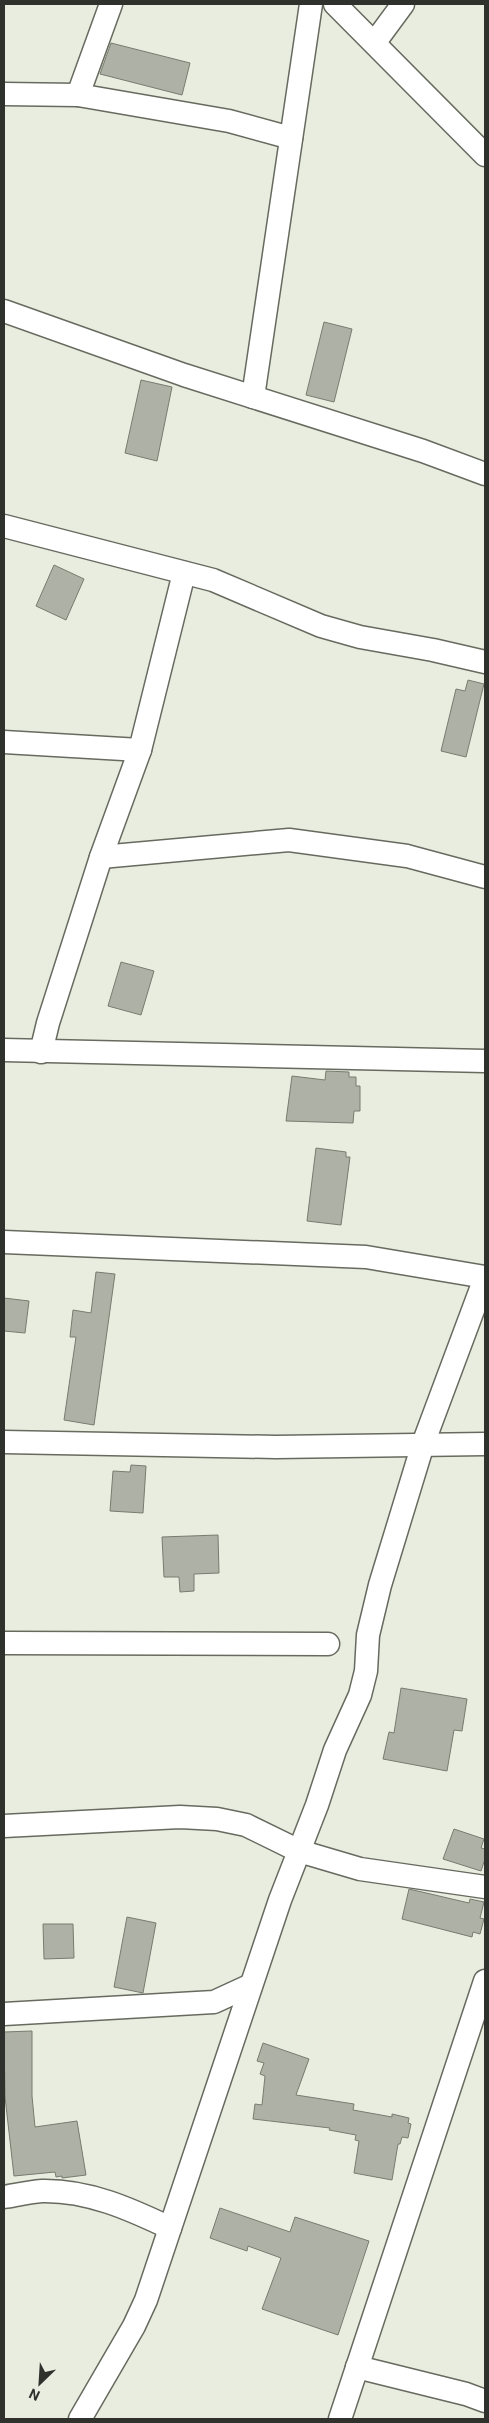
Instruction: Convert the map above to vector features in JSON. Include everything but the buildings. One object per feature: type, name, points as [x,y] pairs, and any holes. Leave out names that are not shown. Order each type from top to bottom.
[{"type":"street","points":[[78,95],[111,4]]},
{"type":"street","points":[[252,397],[311,4]]},
{"type":"street","points":[[335,4],[485,155]]},
{"type":"street","points":[[374,42],[403,4]]},
{"type":"street","points":[[4,94],[78,95],[229,121],[291,138]]},
{"type":"street","points":[[4,311],[252,397],[485,474]]},
{"type":"street","points":[[4,526],[221,583],[321,626],[360,637],[433,650],[485,662]]},
{"type":"street","points":[[41,1052],[48,1023],[100,857],[140,750],[184,573]]},
{"type":"street","points":[[4,742],[140,750]]},
{"type":"street","points":[[100,857],[289,840],[407,856],[485,877]]},
{"type":"street","points":[[4,1050],[485,1061]]},
{"type":"street","points":[[4,1242],[366,1257],[485,1277],[424,1444],[380,1585],[368,1635],[366,1671],[360,1695],[335,1750],[317,1805],[251,1985],[182,2197],[142,2308],[80,2419]]},
{"type":"street","points":[[4,1442],[276,1447],[485,1444]]},
{"type":"street","points":[[4,1643],[328,1644]]},
{"type":"street","points":[[4,1826],[180,1817],[217,1818],[246,1825],[299,1851],[360,1869],[485,1887]]},
{"type":"street","points":[[340,2419],[485,1981]]},
{"type":"street","points":[[4,2014],[214,2002],[251,1985]]},
{"type":"street","points":[[4,2197],[42,2191],[92,2196],[130,2209],[170,2228]]},
{"type":"street","points":[[358,2367],[466,2394],[485,2401]]}]
